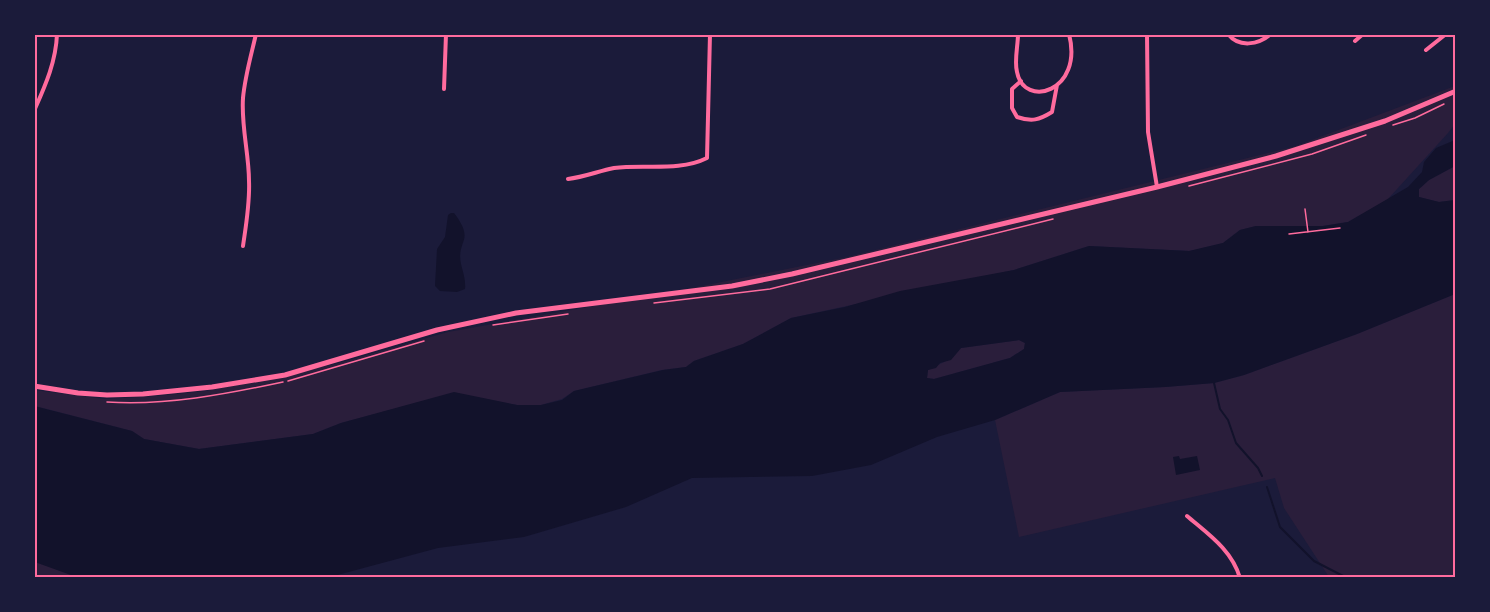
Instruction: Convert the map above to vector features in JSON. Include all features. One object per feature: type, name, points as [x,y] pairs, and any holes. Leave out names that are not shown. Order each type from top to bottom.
[{"type":"street","points":[[34,111],[50,73],[55,56],[57,34]]},
{"type":"street","points":[[243,246],[249,208],[243,99],[256,34]]},
{"type":"street","points":[[444,89],[446,34]]},
{"type":"street","points":[[568,179],[612,169],[648,165],[678,167],[698,163],[707,158],[710,34]]},
{"type":"street","points":[[1018,34],[1016,71],[1027,87],[1039,92],[1057,85],[1070,68],[1073,55],[1069,34]]},
{"type":"street","points":[[1147,34],[1148,132],[1157,187]]},
{"type":"street","points":[[1228,34],[1234,42],[1242,44],[1265,39],[1271,34]]},
{"type":"street","points":[[1355,41],[1363,34]]},
{"type":"street","points":[[1426,50],[1446,34]]},
{"type":"street","points":[[1021,81],[1012,89],[1012,108],[1017,117],[1027,121],[1038,120],[1052,112],[1057,85]]},
{"type":"street","points":[[34,386],[85,393],[124,395],[212,387],[285,375],[475,320],[761,281],[1157,187],[1276,156],[1365,128],[1431,103],[1455,91]]},
{"type":"street","points":[[1187,516],[1233,558],[1240,578]]},
{"type":"path","points":[[1305,209],[1308,232]]},
{"type":"path","points":[[1289,234],[1340,228]]},
{"type":"shaded area","points":[[1455,86],[1455,124],[1448,133],[1387,200],[1348,222],[1323,226],[1256,226],[1240,230],[1223,243],[1190,251],[1089,246],[1014,270],[791,318],[743,344],[694,361],[686,367],[662,370],[574,391],[562,399],[541,405],[517,405],[454,393],[341,423],[313,434],[199,449],[144,439],[132,431],[35,406],[34,390],[105,399],[206,391],[335,364],[448,332],[667,293],[847,257],[1296,146]]},
{"type":"shaded area","points":[[1455,140],[1455,166],[1429,180],[1419,189],[1419,197],[1439,202],[1455,200],[1455,294],[1357,334],[1244,375],[1214,383],[1060,392],[995,420],[937,437],[871,465],[812,476],[692,478],[626,507],[524,537],[438,548],[330,577],[79,578],[35,562],[34,406],[132,431],[144,439],[199,449],[313,434],[341,423],[454,392],[517,405],[541,405],[562,400],[574,391],[663,370],[686,367],[694,361],[743,344],[791,318],[845,307],[900,291],[1014,270],[1089,246],[1189,251],[1223,243],[1240,230],[1256,226],[1323,226],[1348,222],[1408,187],[1422,172],[1424,162],[1436,148]],"holes":[[[1019,340],[1025,343],[1024,349],[1010,358],[934,379],[927,378],[928,370],[951,360],[961,348]]]},
{"type":"shaded area","points":[[1455,166],[1455,200],[1439,202],[1419,197],[1419,189],[1429,180]]},
{"type":"shaded area","points":[[454,213],[460,222],[465,235],[460,256],[465,289],[457,292],[440,291],[435,286],[437,249],[445,237],[448,215]]},
{"type":"shaded area","points":[[1455,294],[1455,577],[1329,577],[1284,508],[1275,478],[1019,537],[995,420],[1060,392],[1214,383],[1244,375],[1357,334]]},
{"type":"shaded area","points":[[1019,340],[1025,343],[1024,349],[1010,358],[934,379],[927,378],[928,370],[952,358],[961,348]]},
{"type":"shaded area","points":[[1179,456],[1180,459],[1197,456],[1200,470],[1176,475],[1173,457]]},
{"type":"shaded area","points":[[35,562],[79,577],[35,577]]},
{"type":"waterway","points":[[1214,383],[1220,409],[1228,420],[1236,443],[1258,468],[1262,476]]},
{"type":"waterway","points":[[1267,487],[1280,527],[1314,561],[1347,578]]}]
